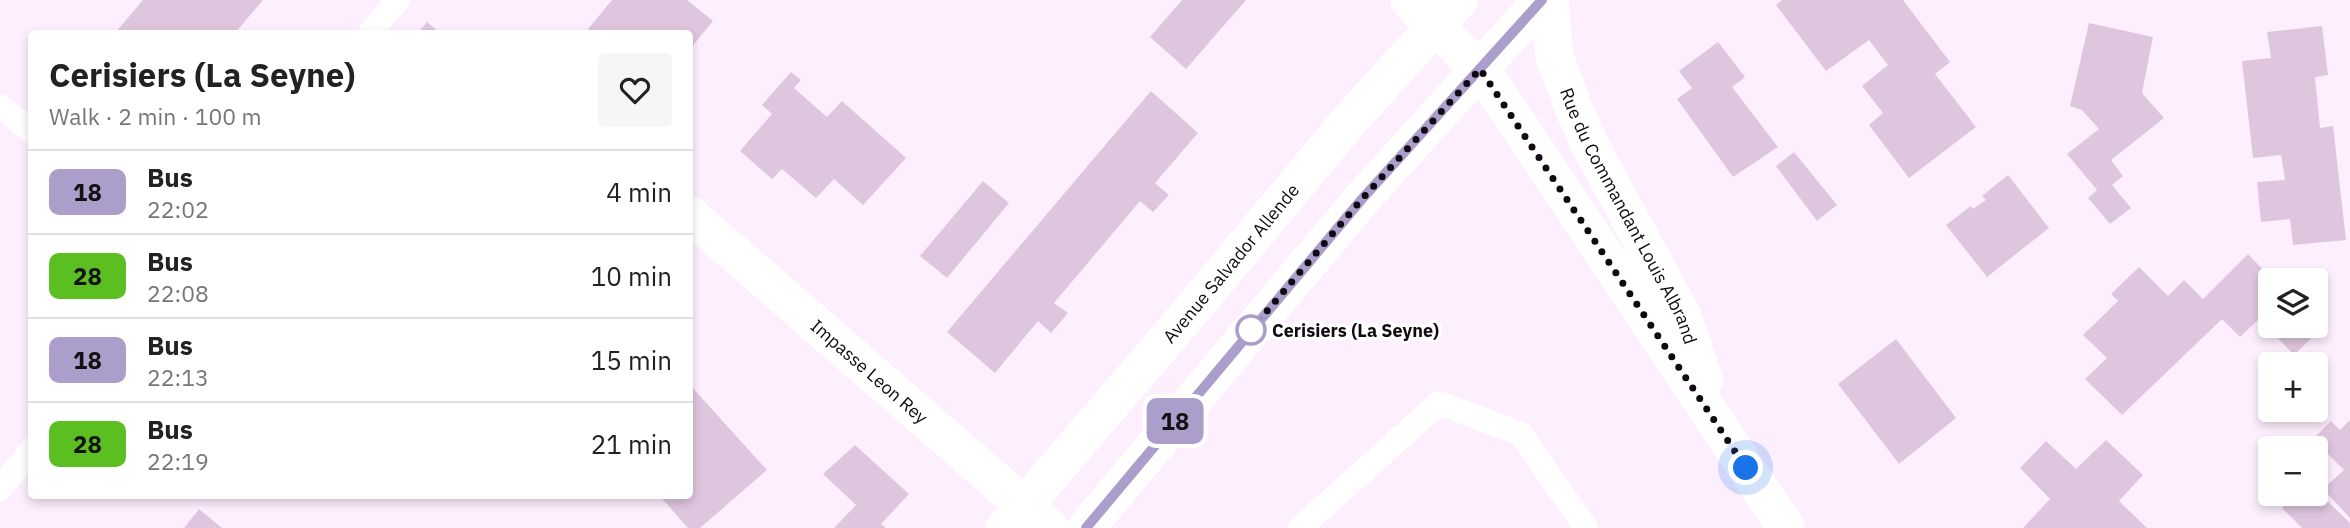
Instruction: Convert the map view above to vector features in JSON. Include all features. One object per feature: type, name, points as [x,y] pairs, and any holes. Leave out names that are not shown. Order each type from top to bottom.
[{"type":"street","name":"Rue du Commandant Louis Albrand","points":[[1409,0],[1446,14],[1786,528]]},
{"type":"street","points":[[1086,528],[1353,209],[1542,0]]},
{"type":"street","name":"Rue du Commandant Louis Albrand","points":[[1550,0],[1554,55],[1574,109],[1590,145],[1683,317],[1720,429]]},
{"type":"street","name":"Avenue Salvador Allende","points":[[1026,520],[1349,121],[1446,14]]},
{"type":"street","name":"Impasse Leon Rey","points":[[693,218],[1026,520]]},
{"type":"lane","points":[[373,30],[398,0]]},
{"type":"lane","points":[[0,106],[28,129]]},
{"type":"lane","points":[[1300,528],[1438,403],[1521,434],[1586,528]]},
{"type":"lane","points":[[0,489],[28,454]]},
{"type":"building","points":[[143,0],[263,0],[238,30],[118,30]]},
{"type":"building","points":[[612,0],[687,0],[713,21],[693,45],[693,30],[588,29]]},
{"type":"building","points":[[1182,0],[1246,0],[1186,69],[1150,37]]},
{"type":"building","points":[[1782,0],[1903,0],[1950,62],[1935,74],[1976,127],[1909,178],[1869,125],[1883,113],[1862,86],[1888,65],[1869,40],[1826,71],[1776,5]]},
{"type":"building","points":[[427,22],[436,30],[420,30]]},
{"type":"building","points":[[2089,23],[2153,37],[2142,93],[2164,118],[2111,160],[2123,176],[2112,185],[2131,208],[2110,224],[2088,198],[2097,190],[2067,154],[2099,129],[2082,110],[2070,106]]},
{"type":"building","points":[[2322,26],[2328,75],[2315,77],[2320,128],[2333,126],[2346,240],[2293,245],[2290,219],[2261,222],[2257,182],[2285,180],[2281,155],[2253,158],[2242,61],[2271,58],[2267,32]]},
{"type":"building","points":[[1718,42],[1745,77],[1732,87],[1778,147],[1733,177],[1677,99],[1692,88],[1679,71]]},
{"type":"building","points":[[791,72],[801,80],[794,88],[827,117],[842,101],[906,158],[863,205],[834,179],[816,198],[782,169],[772,179],[740,151],[772,114],[762,105]]},
{"type":"building","points":[[1151,91],[1198,133],[1155,183],[1169,195],[1153,212],[1140,201],[1054,303],[1068,313],[1051,333],[1038,321],[995,373],[947,332]]},
{"type":"building","points":[[1794,152],[1837,205],[1817,221],[1776,166]]},
{"type":"building","points":[[2008,175],[2049,228],[1987,277],[1946,225],[1971,206],[1973,209],[1986,200],[1982,196]]},
{"type":"building","points":[[983,181],[1009,203],[947,278],[920,256]]},
{"type":"building","points":[[2248,254],[2261,268],[2258,268],[2258,320],[2240,337],[2222,319],[2122,415],[2085,379],[2107,358],[2083,335],[2118,301],[2111,294],[2139,267],[2168,296],[2184,280],[2203,299]]},
{"type":"building","points":[[2277,338],[2312,338],[2297,352],[2291,352]]},
{"type":"building","points":[[1896,339],[1956,418],[1899,464],[1838,384]]},
{"type":"building","points":[[693,388],[767,470],[700,528],[688,528],[663,499],[693,499]]},
{"type":"building","points":[[2350,420],[2350,518],[2328,494],[2328,484],[2344,470],[2328,454],[2328,436],[2316,436],[2331,421],[2340,430]]},
{"type":"building","points":[[2106,440],[2143,475],[2119,501],[2147,528],[2023,528],[2050,499],[2020,468],[2046,441],[2076,469]]},
{"type":"building","points":[[855,445],[909,494],[881,524],[886,528],[834,528],[856,505],[823,474]]},
{"type":"building","points":[[2328,502],[2350,523],[2350,528],[2302,528],[2282,508],[2328,506]]},
{"type":"building","points":[[199,509],[222,528],[184,528]]},
{"type":"bus line","name":"18","points":[[1086,528],[1362,199],[1542,0]]},
{"type":"place","name":"Cerisiers (La Seyne)","points":[[1251,330]]},
{"type":"route","points":[[1251,330],[1362,199],[1480,69],[1746,468]]}]
